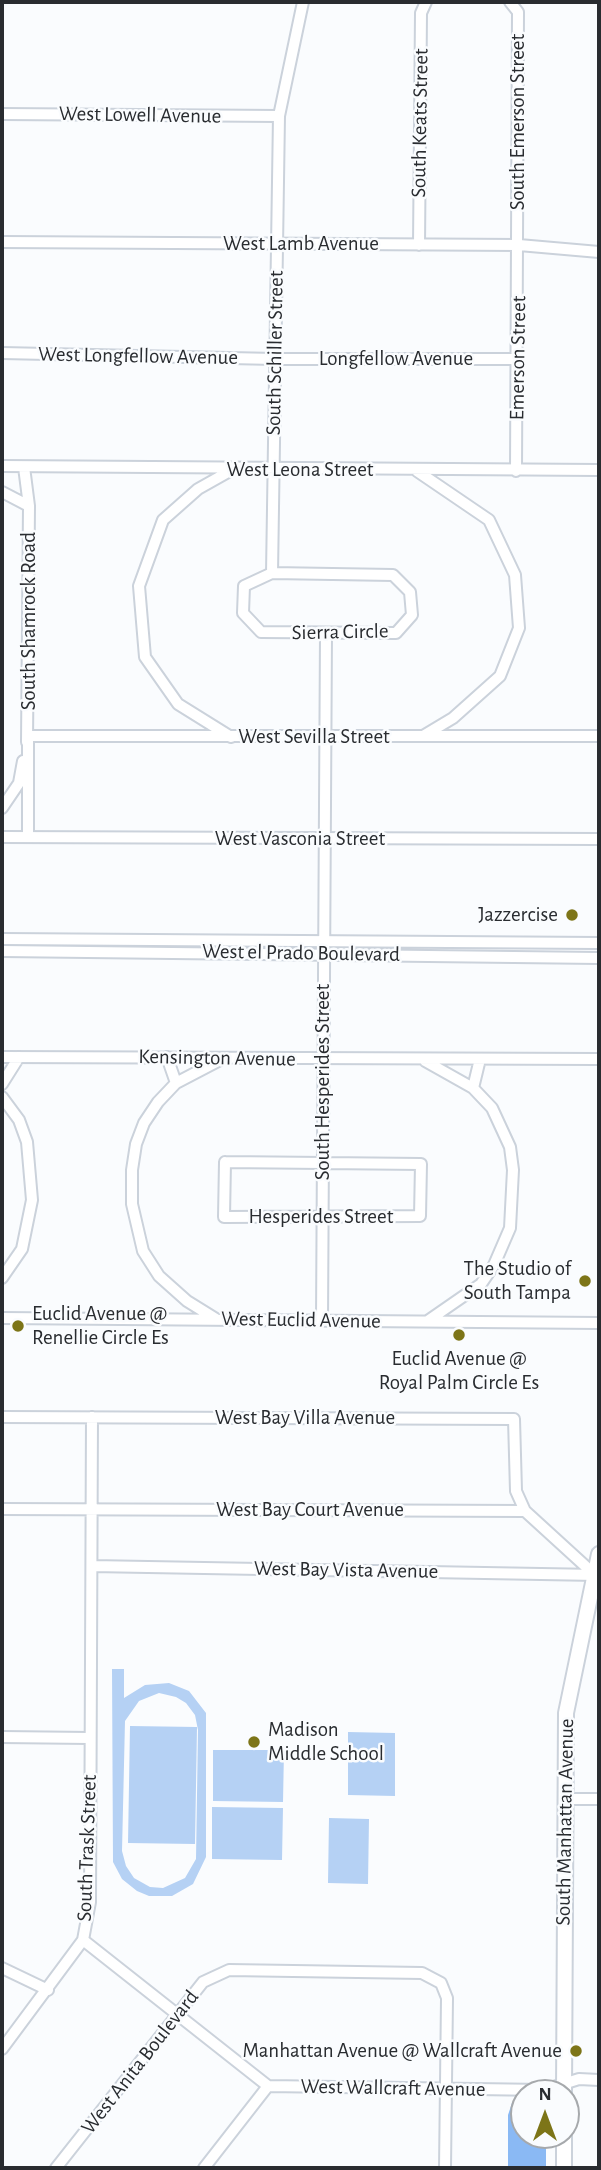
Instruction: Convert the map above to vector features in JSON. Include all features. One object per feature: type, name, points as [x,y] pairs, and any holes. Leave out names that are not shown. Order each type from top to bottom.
[{"type":"main road","name":"South Manhattan Avenue","points":[[564,2079],[566,1713],[597,1575],[599,1554]]},
{"type":"main road","points":[[564,2149],[564,2168]]},
{"type":"street","name":"South Keats Street","points":[[419,245],[421,13],[426,2]]},
{"type":"street","name":"South Emerson Street","points":[[510,2],[517,12],[519,245]]},
{"type":"street","name":"South Schiller Street","points":[[272,573],[279,116],[303,4]]},
{"type":"street","name":"West Lowell Avenue","points":[[2,114],[279,116]]},
{"type":"street","name":"West Lamb Avenue","points":[[2,242],[519,245],[599,252]]},
{"type":"street","name":"Emerson Street","points":[[516,471],[519,245]]},
{"type":"street","name":"West Longfellow Avenue","points":[[2,353],[275,359]]},
{"type":"street","name":"Longfellow Avenue","points":[[275,359],[518,359]]},
{"type":"street","name":"West Leona Street","points":[[2,466],[418,471],[599,470]]},
{"type":"street","name":"South Shamrock Road","points":[[24,467],[29,506],[28,837]]},
{"type":"street","points":[[230,737],[178,704],[145,657],[139,586],[163,520],[198,489],[232,469]]},
{"type":"street","points":[[418,471],[489,520],[515,575],[519,628],[500,676],[453,719],[420,738]]},
{"type":"street","name":"South Shamrock Road","points":[[2,492],[29,506]]},
{"type":"street","name":"Sierra Circle","points":[[272,573],[393,575],[410,592],[412,615],[396,633],[261,632],[243,613],[244,586],[272,573]]},
{"type":"street","name":"South Hesperides Street","points":[[322,1320],[326,633]]},
{"type":"street","name":"South Shamrock Road","points":[[2,808],[19,783],[28,736]]},
{"type":"street","name":"West Sevilla Street","points":[[28,736],[599,736]]},
{"type":"street","name":"West Vasconia Street","points":[[2,837],[599,839]]},
{"type":"street","name":"West el Prado Boulevard","points":[[2,939],[175,946],[324,948],[450,956],[599,958]]},
{"type":"street","points":[[27,939],[28,952]]},
{"type":"street","points":[[450,956],[451,943]]},
{"type":"street","name":"West el Prado Boulevard","points":[[324,948],[451,943],[599,943]]},
{"type":"street","points":[[573,943],[573,957]]},
{"type":"street","name":"West el Prado Boulevard","points":[[2,951],[175,946]]},
{"type":"street","name":"Kensington Avenue","points":[[2,1057],[599,1059]]},
{"type":"street","points":[[2,1084],[19,1057]]},
{"type":"street","points":[[167,1057],[176,1083]]},
{"type":"street","points":[[217,1319],[187,1301],[159,1276],[143,1251],[135,1229],[132,1170],[136,1144],[144,1123],[176,1083],[222,1059]]},
{"type":"street","points":[[473,1088],[480,1059]]},
{"type":"street","points":[[423,1060],[473,1088],[492,1108],[510,1147],[513,1170],[510,1228],[494,1265],[481,1284],[428,1321]]},
{"type":"street","points":[[2,1097],[19,1120],[27,1142],[32,1200],[22,1249],[2,1278]]},
{"type":"street","name":"Hesperides Street","points":[[225,1162],[323,1164],[421,1164],[420,1216],[224,1217],[225,1162]]},
{"type":"street","name":"West Euclid Avenue","points":[[2,1318],[599,1323]]},
{"type":"street","name":"West Bay Villa Avenue","points":[[2,1417],[514,1419],[516,1491],[525,1511]]},
{"type":"street","name":"South Trask Street","points":[[92,1417],[90,1902],[83,1940],[268,2086]]},
{"type":"street","name":"West Bay Court Avenue","points":[[2,1508],[525,1511]]},
{"type":"street","points":[[525,1511],[597,1575]]},
{"type":"street","name":"West Bay Vista Avenue","points":[[92,1566],[597,1575]]},
{"type":"street","points":[[2,1737],[89,1738]]},
{"type":"street","points":[[564,1799],[599,1799]]},
{"type":"street","points":[[2,2049],[83,1940]]},
{"type":"street","points":[[2,1968],[48,1990]]},
{"type":"street","name":"West Anita Boulevard","points":[[56,2168],[203,1982],[229,1970],[422,1973],[441,1983],[447,1998],[446,2089]]},
{"type":"street","name":"West Wallcraft Avenue","points":[[580,2084],[599,2080]]},
{"type":"street","points":[[204,2168],[268,2086]]},
{"type":"street","name":"West Wallcraft Avenue","points":[[268,2086],[510,2090]]},
{"type":"street","points":[[445,2168],[446,2089]]},
{"type":"shaded area","points":[[112,1669],[124,1669],[124,1698],[145,1685],[169,1683],[189,1691],[206,1713],[206,1857],[193,1884],[172,1896],[149,1896],[137,1891],[122,1879],[113,1862]],"holes":[[[159,1693],[176,1697],[186,1703],[195,1715],[198,1730],[196,1859],[185,1878],[163,1888],[150,1887],[134,1878],[126,1866],[122,1851],[125,1721],[139,1701]]]},
{"type":"shaded area","points":[[130,1726],[197,1727],[195,1844],[128,1843]]},
{"type":"shaded area","points":[[348,1732],[395,1733],[395,1796],[348,1795]]},
{"type":"shaded area","points":[[213,1750],[284,1750],[283,1802],[213,1801]]},
{"type":"shaded area","points":[[212,1807],[283,1808],[282,1860],[212,1859]]},
{"type":"shaded area","points":[[329,1818],[369,1819],[368,1884],[328,1883]]},
{"type":"water","points":[[510,2109],[510,2149],[546,2149],[546,2168],[508,2168]]},
{"type":"place","name":"Jazzercise","points":[[572,915]]},
{"type":"place","name":"The Studio of South Tampa","points":[[585,1281]]},
{"type":"place","name":"Euclid Avenue @ Renellie Circle Es","points":[[18,1326]]},
{"type":"place","name":"Euclid Avenue @ Royal Palm Circle Es","points":[[459,1335]]},
{"type":"place","name":"Madison Middle School","points":[[254,1742]]},
{"type":"place","name":"Manhattan Avenue @ Wallcraft Avenue","points":[[576,2051]]}]
